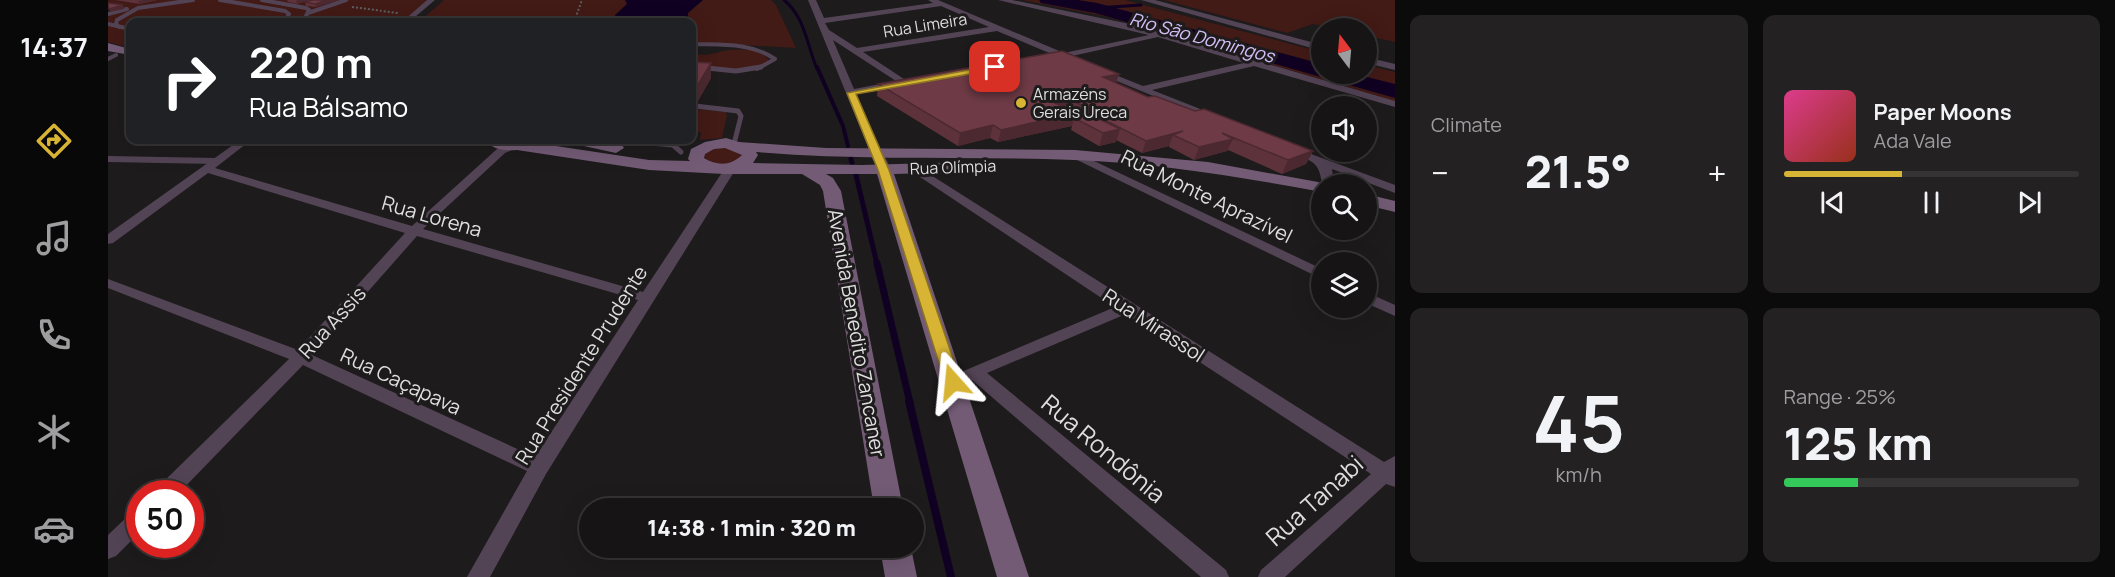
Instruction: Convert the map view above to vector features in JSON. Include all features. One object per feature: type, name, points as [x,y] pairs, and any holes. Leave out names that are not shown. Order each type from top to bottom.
[{"type":"main road","points":[[110,54],[126,52]]},
{"type":"main road","points":[[110,54],[126,58]]},
{"type":"main road","name":"Rua Olímpia","points":[[500,144],[649,165],[722,170],[806,169],[1026,153],[1075,155],[1208,167],[1311,185]]},
{"type":"main road","points":[[596,144],[639,152],[681,152],[700,149]]},
{"type":"main road","name":"Rua Olímpia","points":[[700,149],[718,144],[737,145],[880,162],[915,169],[1094,164],[1135,159]]},
{"type":"main road","points":[[700,149],[695,156],[696,159],[722,170],[746,162],[750,155],[737,145]]},
{"type":"main road","points":[[880,162],[964,377],[1013,577]]},
{"type":"main road","name":"Avenida Benedito Zancaner","points":[[806,169],[821,177],[832,191],[887,498]]},
{"type":"main road","points":[[1377,202],[1395,207]]},
{"type":"main road","points":[[898,558],[901,577]]},
{"type":"street","points":[[411,18],[431,0]]},
{"type":"street","points":[[812,0],[880,162]]},
{"type":"street","points":[[1002,0],[1132,27],[1395,104]]},
{"type":"street","points":[[1145,0],[1311,45]]},
{"type":"street","points":[[822,21],[937,2],[1082,64]]},
{"type":"street","name":"Rua Limeira","points":[[856,51],[998,28]]},
{"type":"street","points":[[826,32],[905,83]]},
{"type":"street","points":[[1039,60],[1160,35]]},
{"type":"street","points":[[1143,90],[1254,63]]},
{"type":"street","points":[[1377,63],[1395,67]]},
{"type":"street","points":[[1092,68],[1221,121]]},
{"type":"street","points":[[851,93],[916,81]]},
{"type":"street","points":[[108,240],[241,144]]},
{"type":"street","name":"Rua Assis","points":[[178,480],[301,357],[414,231],[500,144]]},
{"type":"street","points":[[1287,147],[1311,157]]},
{"type":"street","name":"Rua Monte Aprazível","points":[[1075,155],[1311,270]]},
{"type":"street","points":[[1323,162],[1395,189]]},
{"type":"street","name":"Rua Lorena","points":[[212,165],[414,231],[648,298]]},
{"type":"street","name":"Rua Mirassol","points":[[915,169],[1127,308],[1392,472]]},
{"type":"street","name":"Rua Presidente Prudente","points":[[478,577],[539,468],[648,298],[722,170]]},
{"type":"street","name":"Rua Caçapava","points":[[108,283],[301,357],[539,468]]},
{"type":"street","points":[[1377,302],[1395,311]]},
{"type":"street","points":[[964,377],[1127,308]]},
{"type":"street","name":"Rua Rondônia","points":[[964,377],[1218,577]]},
{"type":"street","name":"Rua Tanabi","points":[[1269,577],[1392,472]]},
{"type":"street","points":[[108,549],[126,532]]},
{"type":"lane","points":[[108,14],[164,0]]},
{"type":"lane","points":[[119,27],[116,24],[117,20],[132,10],[193,0]]},
{"type":"lane","points":[[220,0],[285,11],[289,14],[287,18]]},
{"type":"lane","points":[[262,0],[306,8],[309,10],[308,13]]},
{"type":"lane","points":[[279,3],[288,0]]},
{"type":"lane","points":[[305,18],[308,13],[346,0]]},
{"type":"lane","points":[[297,6],[307,3]]},
{"type":"lane","points":[[108,24],[126,28]]},
{"type":"lane","points":[[696,44],[745,47],[770,54],[775,59],[768,66],[753,70],[696,67]]},
{"type":"lane","points":[[696,106],[738,111],[741,116],[737,145]]},
{"type":"lane","points":[[654,144],[673,146],[681,152]]},
{"type":"lane","points":[[108,159],[212,165]]},
{"type":"path","points":[[575,18],[582,0]]},
{"type":"path","points":[[333,4],[415,15]]},
{"type":"shaded area","points":[[108,0],[426,0],[420,10],[408,18],[126,18],[126,47],[108,42],[108,12],[110,12]]},
{"type":"shaded area","points":[[444,0],[625,0],[627,4],[622,18],[424,18]]},
{"type":"shaded area","points":[[625,0],[703,0],[688,13],[688,18],[616,18],[615,15],[627,4]]},
{"type":"shaded area","points":[[703,0],[771,0],[776,5],[796,48],[696,42],[696,18],[688,18],[687,13]]},
{"type":"shaded area","points":[[1022,0],[1125,0],[1311,49],[1311,76],[1109,17]]},
{"type":"shaded area","points":[[1164,0],[1395,0],[1395,42],[1377,38],[1377,18],[1311,18],[1311,25],[1287,33]]},
{"type":"shaded area","points":[[728,50],[744,50],[761,53],[769,60],[762,65],[743,68],[696,65],[696,54],[706,55]]},
{"type":"shaded area","points":[[1377,68],[1395,72],[1395,101],[1337,84],[1377,84]]},
{"type":"shaded area","points":[[696,109],[726,112],[722,138],[700,140],[701,133],[696,130]]},
{"type":"shaded area","points":[[719,146],[739,150],[743,156],[734,162],[724,164],[718,164],[704,157],[704,154]]},
{"type":"building","points":[[327,0],[315,4],[305,2]]},
{"type":"building","points":[[108,3],[123,5],[109,9]]},
{"type":"building","points":[[1062,51],[1119,74],[1103,77],[1148,97],[1155,96],[1195,111],[1204,109],[1311,152],[1288,160],[1222,133],[1233,139],[1199,147],[1173,135],[1183,131],[1146,141],[1087,111],[1092,110],[1069,99],[1053,102],[1076,113],[1001,130],[993,125],[960,133],[878,84]]},
{"type":"building","points":[[696,62],[711,63],[696,88]]},
{"type":"building","points":[[1089,114],[1120,129],[1103,133],[1074,118]]},
{"type":"waterway","points":[[784,0],[801,23],[817,69]]},
{"type":"waterway","name":"Rio São Domingos","points":[[1047,0],[1097,8],[1311,67]]},
{"type":"waterway","points":[[1097,8],[1141,5]]},
{"type":"waterway","points":[[817,67],[843,126],[848,146]]},
{"type":"waterway","name":"Rio São Domingos","points":[[1369,84],[1395,91]]},
{"type":"waterway","points":[[851,159],[852,163]]},
{"type":"waterway","points":[[856,175],[877,264]]},
{"type":"waterway","points":[[877,263],[910,403]]},
{"type":"waterway","points":[[909,401],[951,577]]},
{"type":"place","name":"Armazéns Gerais Ureca","points":[[1021,103]]},
{"type":"route","points":[[953,382],[884,170],[851,93],[995,67]]}]
